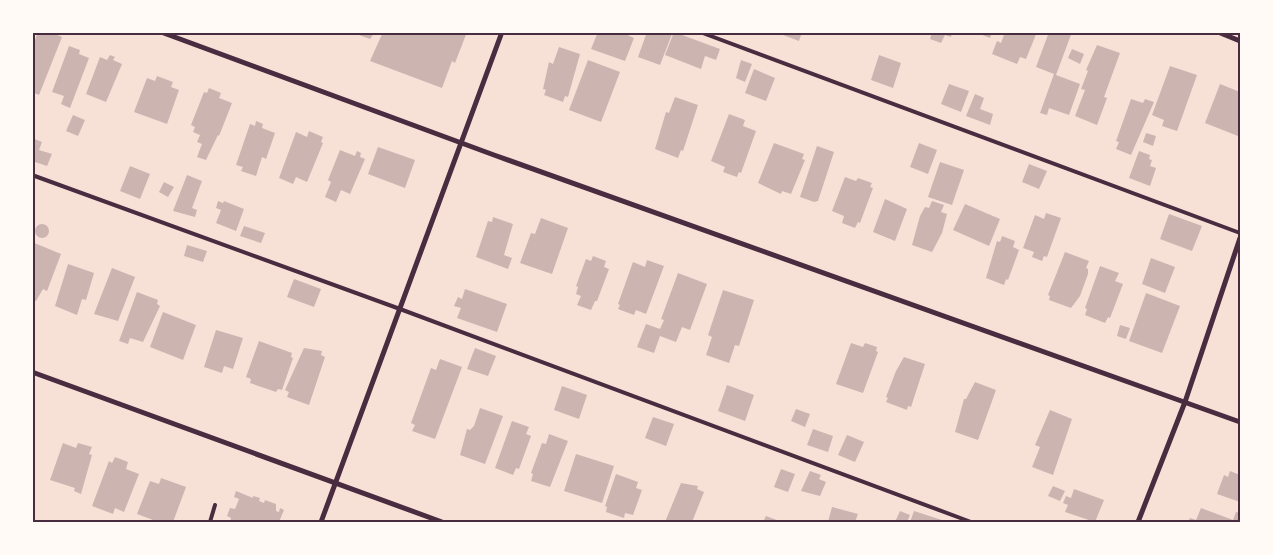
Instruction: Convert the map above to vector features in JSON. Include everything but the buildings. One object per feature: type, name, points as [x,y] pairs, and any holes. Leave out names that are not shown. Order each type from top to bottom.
[{"type":"street","points":[[161,32],[461,143],[1240,422]]},
{"type":"street","points":[[321,522],[502,32]]},
{"type":"street","points":[[1218,32],[1240,41]]},
{"type":"street","points":[[1138,522],[1186,402],[1240,238]]},
{"type":"street","points":[[32,372],[442,522]]},
{"type":"lane","points":[[700,32],[1240,232]]},
{"type":"lane","points":[[32,175],[400,309],[971,522]]},
{"type":"lane","points":[[210,522],[215,506]]}]
